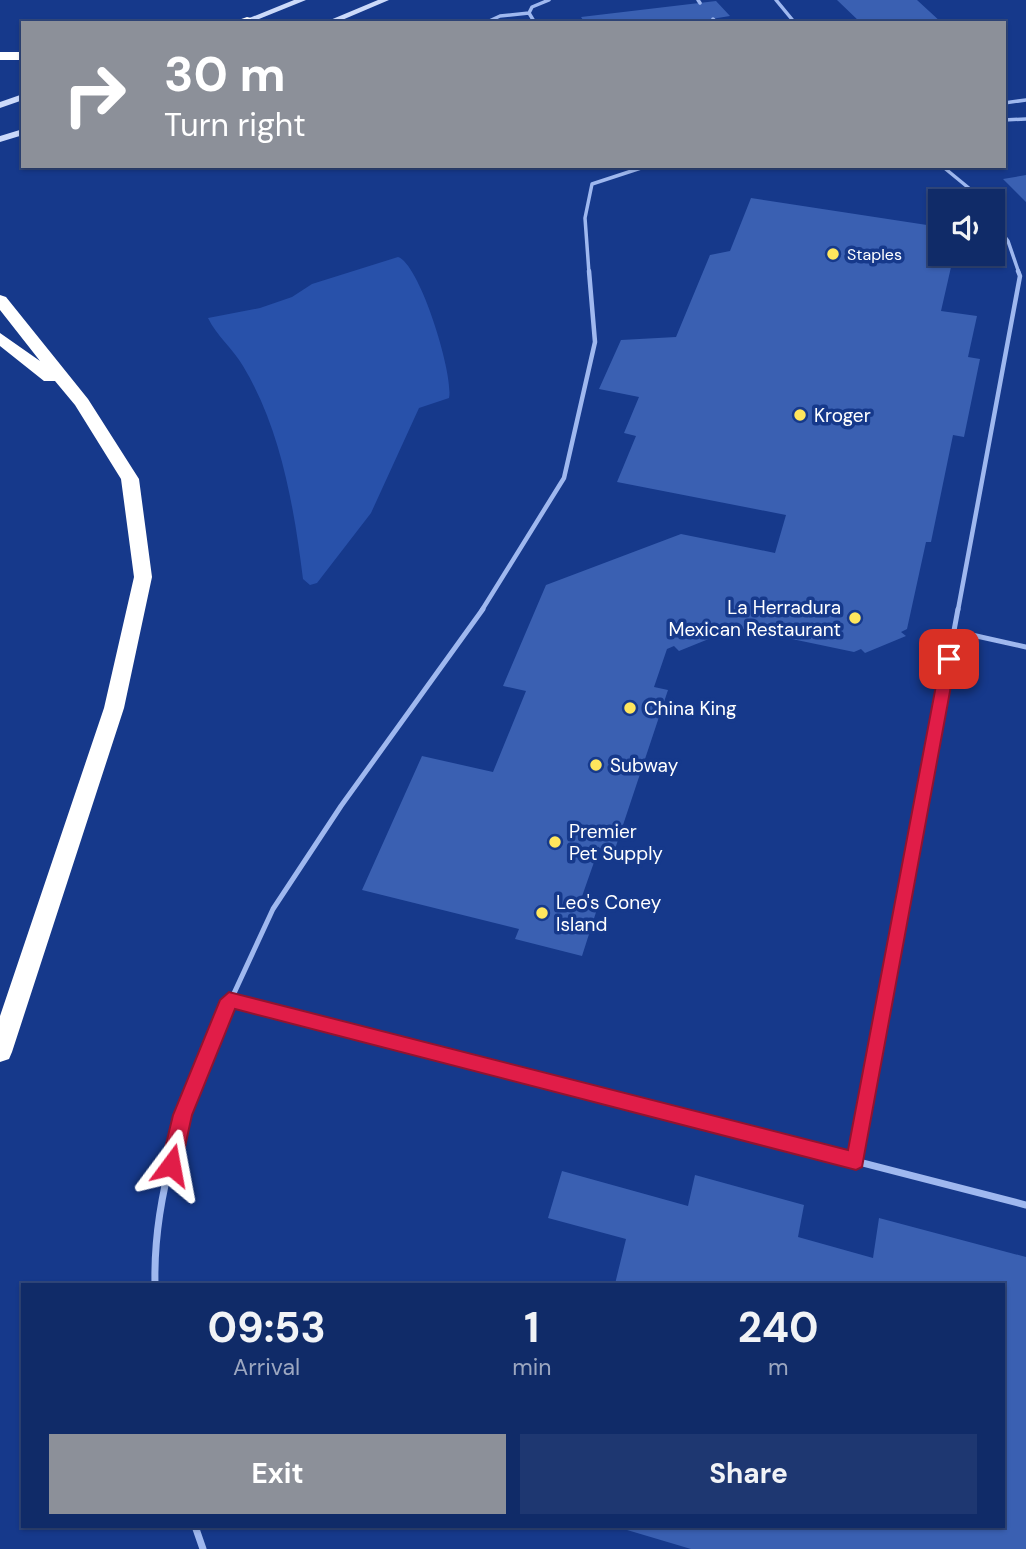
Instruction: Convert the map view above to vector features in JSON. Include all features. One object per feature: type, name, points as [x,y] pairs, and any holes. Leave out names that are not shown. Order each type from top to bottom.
[{"type":"highway","points":[[0,56],[21,56]]},
{"type":"highway","points":[[0,300],[82,403],[130,479],[143,577],[114,708],[0,1052]]},
{"type":"highway","points":[[0,338],[82,403]]},
{"type":"main road","points":[[244,21],[302,0]]},
{"type":"main road","points":[[332,21],[385,0]]},
{"type":"main road","points":[[0,105],[21,98]]},
{"type":"main road","points":[[0,139],[21,133]]},
{"type":"lane","points":[[529,13],[532,7],[549,0]]},
{"type":"lane","points":[[776,0],[793,21]]},
{"type":"lane","points":[[489,21],[500,16],[529,13]]},
{"type":"lane","points":[[529,13],[533,21]]},
{"type":"lane","points":[[1006,103],[1026,100]]},
{"type":"lane","points":[[1006,120],[1026,119]]},
{"type":"lane","points":[[155,1283],[154,1239],[182,1115],[229,1000],[273,908],[341,806],[472,626],[565,478],[595,342],[585,218],[592,184],[639,168]]},
{"type":"lane","points":[[944,168],[970,189]]},
{"type":"lane","points":[[856,1161],[1020,276],[1005,237]]},
{"type":"lane","points":[[954,631],[1026,647]]},
{"type":"lane","points":[[229,1000],[1026,1205]]},
{"type":"lane","points":[[196,1528],[203,1549]]},
{"type":"shaded area","points":[[398,257],[407,264],[416,279],[434,321],[446,367],[449,398],[419,408],[371,513],[317,583],[310,585],[303,579],[284,469],[267,416],[243,366],[208,318],[260,308],[292,297],[312,284]]},
{"type":"building","points":[[837,0],[917,0],[940,21],[859,21]]},
{"type":"building","points":[[716,1],[730,16],[699,21],[584,21],[581,17]]},
{"type":"building","points":[[1026,175],[1026,202],[1003,179]]},
{"type":"building","points":[[751,198],[928,225],[928,266],[951,266],[941,311],[977,316],[968,357],[980,359],[964,437],[953,435],[931,542],[926,542],[907,629],[901,632],[906,636],[865,653],[861,649],[854,652],[725,625],[717,628],[721,634],[679,651],[674,646],[667,649],[654,687],[668,690],[614,852],[599,848],[580,902],[598,906],[582,956],[515,939],[519,929],[362,890],[422,756],[493,772],[526,691],[503,686],[546,585],[681,534],[775,553],[786,515],[617,482],[636,436],[624,433],[639,397],[599,389],[621,340],[676,337],[710,255],[730,251]]},
{"type":"building","points":[[562,1171],[688,1206],[695,1175],[804,1205],[798,1237],[873,1258],[879,1218],[1026,1257],[1026,1549],[691,1549],[620,1528],[1005,1528],[1005,1283],[615,1283],[626,1239],[548,1218]]},
{"type":"place","name":"Staples","points":[[833,254]]},
{"type":"place","name":"Kroger","points":[[800,415]]},
{"type":"place","name":"La Herradura Mexican Restaurant","points":[[855,618]]},
{"type":"place","name":"China King","points":[[630,708]]},
{"type":"place","name":"Subway","points":[[596,765]]},
{"type":"place","name":"Premier Pet Supply","points":[[555,842]]},
{"type":"place","name":"Leo's Coney Island","points":[[542,913]]},
{"type":"route","points":[[171,1165],[182,1115],[229,1000],[856,1161],[949,659]]}]
